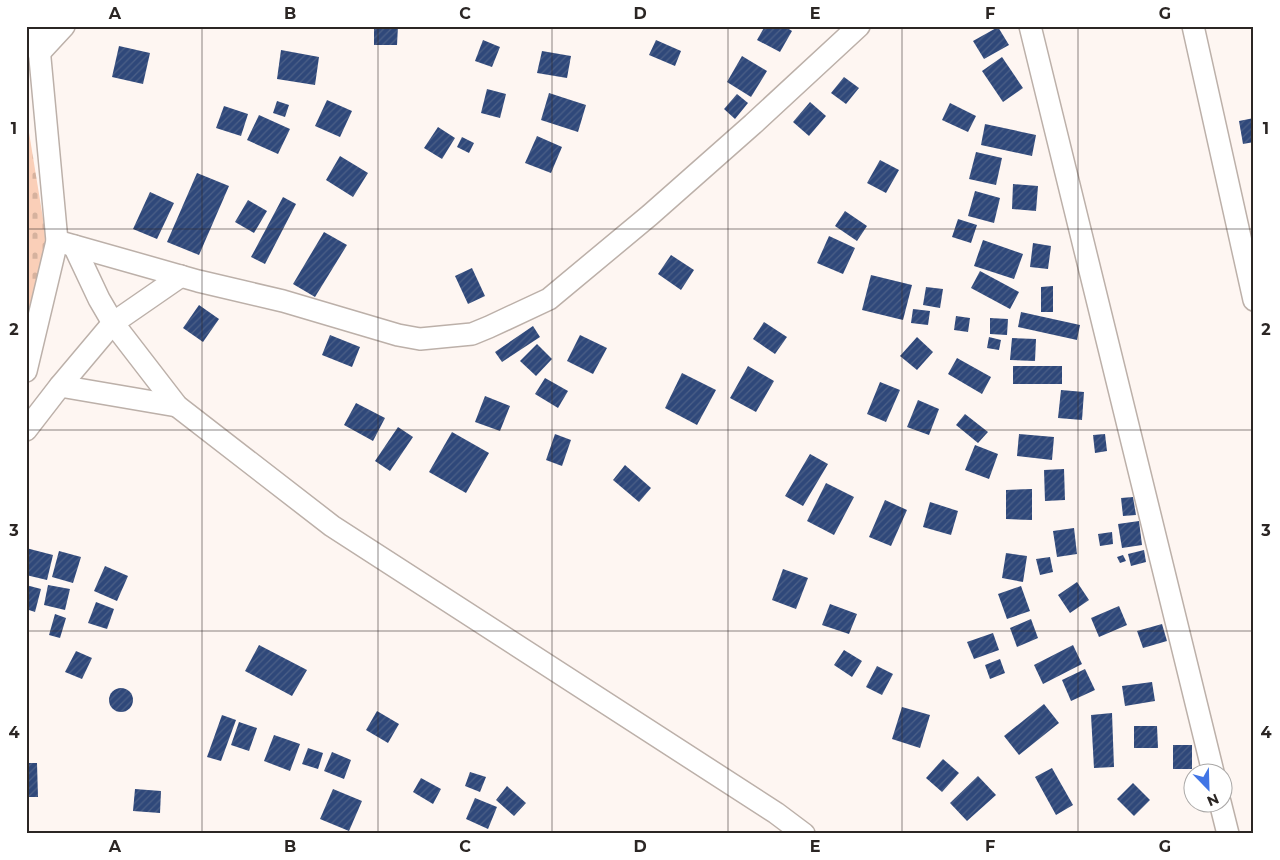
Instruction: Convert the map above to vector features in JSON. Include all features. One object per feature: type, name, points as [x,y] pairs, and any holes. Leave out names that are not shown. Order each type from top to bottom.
[{"type":"street","points":[[37,26],[39,53],[66,244],[113,323],[177,406],[332,526],[776,813],[804,834]]},
{"type":"street","points":[[39,53],[64,26]]},
{"type":"street","points":[[66,244],[181,276],[283,301],[409,338],[420,339],[472,334],[549,299],[650,215],[753,124],[859,26]]},
{"type":"street","points":[[1030,26],[1211,762]]},
{"type":"street","points":[[1193,26],[1254,300]]},
{"type":"street","points":[[26,371],[66,244]]},
{"type":"street","points":[[26,430],[113,323],[181,276]]},
{"type":"street","points":[[60,386],[177,406]]},
{"type":"street","points":[[1222,812],[1228,834]]},
{"type":"green space","points":[[26,114],[47,243],[26,323]]},
{"type":"building","points":[[314,26],[339,26],[339,29],[314,28]]},
{"type":"building","points":[[374,26],[398,26],[397,45],[374,45]]},
{"type":"building","points":[[765,26],[784,26],[792,31],[780,52],[757,40]]},
{"type":"building","points":[[998,27],[1009,45],[984,59],[973,41]]},
{"type":"building","points":[[483,40],[500,47],[492,67],[475,61]]},
{"type":"building","points":[[656,40],[681,51],[675,66],[649,55]]},
{"type":"building","points":[[119,46],[150,53],[143,84],[112,77]]},
{"type":"building","points":[[281,50],[319,57],[315,85],[277,79]]},
{"type":"building","points":[[542,51],[571,56],[567,78],[537,73]]},
{"type":"building","points":[[742,56],[767,71],[751,97],[727,82]]},
{"type":"building","points":[[1002,57],[1023,88],[1003,102],[982,71]]},
{"type":"building","points":[[844,77],[859,88],[846,104],[831,93]]},
{"type":"building","points":[[487,89],[506,94],[500,118],[481,113]]},
{"type":"building","points":[[549,93],[586,105],[578,132],[541,120]]},
{"type":"building","points":[[737,94],[748,103],[735,119],[724,109]]},
{"type":"building","points":[[327,100],[352,111],[340,137],[315,126]]},
{"type":"building","points":[[277,101],[289,105],[285,117],[273,113]]},
{"type":"building","points":[[810,102],[826,116],[809,136],[793,122]]},
{"type":"building","points":[[950,103],[976,116],[968,132],[942,120]]},
{"type":"building","points":[[224,106],[248,114],[241,136],[216,128]]},
{"type":"building","points":[[259,115],[290,129],[278,154],[247,140]]},
{"type":"building","points":[[1254,118],[1254,142],[1243,144],[1239,121]]},
{"type":"building","points":[[985,124],[1036,135],[1032,156],[981,145]]},
{"type":"building","points":[[438,127],[455,138],[442,159],[424,148]]},
{"type":"building","points":[[537,136],[562,147],[551,173],[525,163]]},
{"type":"building","points":[[462,137],[474,143],[469,153],[457,147]]},
{"type":"building","points":[[976,152],[1002,158],[996,185],[969,179]]},
{"type":"building","points":[[340,156],[368,173],[353,197],[326,180]]},
{"type":"building","points":[[880,160],[899,170],[886,193],[867,183]]},
{"type":"building","points":[[197,173],[229,186],[199,255],[167,242]]},
{"type":"building","points":[[1013,184],[1038,186],[1036,211],[1012,209]]},
{"type":"building","points":[[975,191],[1000,198],[994,223],[968,216]]},
{"type":"building","points":[[150,192],[174,203],[157,239],[133,229]]},
{"type":"building","points":[[283,197],[296,204],[265,264],[251,257]]},
{"type":"building","points":[[248,200],[267,211],[254,233],[235,222]]},
{"type":"building","points":[[845,211],[867,226],[857,241],[835,226]]},
{"type":"building","points":[[958,219],[977,225],[971,243],[952,237]]},
{"type":"building","points":[[324,232],[347,245],[315,297],[293,284]]},
{"type":"building","points":[[829,236],[855,248],[843,274],[817,263]]},
{"type":"building","points":[[983,240],[1023,254],[1014,279],[974,266]]},
{"type":"building","points":[[1033,243],[1051,246],[1048,269],[1030,267]]},
{"type":"building","points":[[671,255],[694,270],[681,290],[658,274]]},
{"type":"building","points":[[472,268],[485,296],[468,304],[455,276]]},
{"type":"building","points":[[980,271],[1019,292],[1010,309],[971,288]]},
{"type":"building","points":[[871,275],[912,285],[903,320],[862,310]]},
{"type":"building","points":[[1053,286],[1053,312],[1041,312],[1041,287]]},
{"type":"building","points":[[926,287],[943,289],[940,308],[923,305]]},
{"type":"building","points":[[199,305],[219,319],[203,342],[183,328]]},
{"type":"building","points":[[913,309],[930,311],[928,325],[911,323]]},
{"type":"building","points":[[1021,312],[1080,325],[1077,340],[1018,327]]},
{"type":"building","points":[[956,316],[970,318],[968,332],[954,330]]},
{"type":"building","points":[[990,318],[1008,319],[1007,335],[990,334]]},
{"type":"building","points":[[764,322],[787,337],[775,354],[753,339]]},
{"type":"building","points":[[533,326],[540,337],[502,362],[495,352]]},
{"type":"building","points":[[330,335],[360,347],[352,367],[322,355]]},
{"type":"building","points":[[580,335],[607,348],[593,374],[567,361]]},
{"type":"building","points":[[917,337],[933,352],[917,370],[900,356]]},
{"type":"building","points":[[989,337],[1001,340],[999,350],[987,348]]},
{"type":"building","points":[[1012,338],[1036,339],[1035,361],[1010,360]]},
{"type":"building","points":[[537,344],[552,359],[536,376],[520,361]]},
{"type":"building","points":[[957,358],[991,377],[982,394],[948,374]]},
{"type":"building","points":[[748,366],[774,381],[756,412],[730,398]]},
{"type":"building","points":[[1013,366],[1062,366],[1062,384],[1013,384]]},
{"type":"building","points":[[682,373],[716,390],[697,425],[665,408]]},
{"type":"building","points":[[545,378],[568,391],[558,408],[535,394]]},
{"type":"building","points":[[880,382],[900,390],[886,422],[867,414]]},
{"type":"building","points":[[1061,390],[1084,392],[1082,420],[1058,418]]},
{"type":"building","points":[[485,396],[510,406],[500,431],[475,422]]},
{"type":"building","points":[[918,400],[939,409],[929,435],[907,427]]},
{"type":"building","points":[[356,403],[385,418],[373,441],[344,425]]},
{"type":"building","points":[[965,414],[988,432],[978,443],[956,425]]},
{"type":"building","points":[[398,427],[413,437],[390,471],[375,461]]},
{"type":"building","points":[[452,432],[489,453],[466,493],[429,472]]},
{"type":"building","points":[[555,434],[571,440],[562,466],[546,460]]},
{"type":"building","points":[[1019,434],[1054,437],[1052,460],[1017,456]]},
{"type":"building","points":[[1105,434],[1107,451],[1095,453],[1093,435]]},
{"type":"building","points":[[975,445],[998,454],[989,479],[965,470]]},
{"type":"building","points":[[810,454],[828,464],[803,506],[785,496]]},
{"type":"building","points":[[625,465],[651,488],[639,502],[613,480]]},
{"type":"building","points":[[1064,469],[1065,500],[1045,501],[1044,470]]},
{"type":"building","points":[[826,483],[854,497],[834,535],[807,521]]},
{"type":"building","points":[[1032,489],[1032,520],[1006,519],[1006,490]]},
{"type":"building","points":[[1133,497],[1136,515],[1123,516],[1121,498]]},
{"type":"building","points":[[885,500],[907,510],[891,546],[869,537]]},
{"type":"building","points":[[930,502],[958,511],[951,535],[923,527]]},
{"type":"building","points":[[1139,521],[1142,545],[1122,548],[1118,524]]},
{"type":"building","points":[[1074,528],[1077,554],[1057,557],[1053,531]]},
{"type":"building","points":[[1112,532],[1113,544],[1100,546],[1098,534]]},
{"type":"building","points":[[26,548],[53,555],[47,580],[26,575]]},
{"type":"building","points":[[1144,550],[1146,562],[1131,566],[1128,554]]},
{"type":"building","points":[[59,551],[81,557],[73,583],[52,577]]},
{"type":"building","points":[[1006,553],[1027,556],[1023,582],[1002,578]]},
{"type":"building","points":[[1123,555],[1126,561],[1120,563],[1117,557]]},
{"type":"building","points":[[1050,557],[1053,572],[1040,575],[1036,559]]},
{"type":"building","points":[[105,566],[128,576],[117,601],[94,591]]},
{"type":"building","points":[[783,569],[808,578],[796,609],[772,600]]},
{"type":"building","points":[[1077,582],[1089,600],[1070,613],[1058,595]]},
{"type":"building","points":[[26,585],[41,589],[35,612],[26,609]]},
{"type":"building","points":[[48,585],[70,589],[65,610],[44,605]]},
{"type":"building","points":[[1021,586],[1030,611],[1007,619],[998,594]]},
{"type":"building","points":[[96,602],[114,609],[107,629],[88,623]]},
{"type":"building","points":[[830,604],[857,614],[849,634],[822,625]]},
{"type":"building","points":[[1119,606],[1127,625],[1099,637],[1091,618]]},
{"type":"building","points":[[55,614],[66,618],[60,638],[49,635]]},
{"type":"building","points":[[1031,619],[1038,638],[1017,647],[1010,628]]},
{"type":"building","points":[[1162,624],[1167,641],[1143,648],[1137,631]]},
{"type":"building","points":[[993,633],[999,650],[974,659],[967,642]]},
{"type":"building","points":[[259,645],[307,670],[292,696],[245,671]]},
{"type":"building","points":[[1073,645],[1082,664],[1043,684],[1034,665]]},
{"type":"building","points":[[844,650],[862,661],[852,677],[834,665]]},
{"type":"building","points":[[76,651],[92,658],[82,679],[65,672]]},
{"type":"building","points":[[1000,659],[1005,673],[990,679],[985,665]]},
{"type":"building","points":[[877,666],[893,674],[882,695],[866,687]]},
{"type":"building","points":[[1085,669],[1095,690],[1071,701],[1062,680]]},
{"type":"building","points":[[1152,682],[1155,701],[1125,706],[1122,686]]},
{"type":"building","points":[[121,688],[129,692],[133,700],[129,708],[121,712],[113,708],[109,700],[113,692]]},
{"type":"building","points":[[1044,704],[1059,723],[1019,755],[1004,736]]},
{"type":"building","points":[[902,707],[930,715],[920,748],[892,739]]},
{"type":"building","points":[[377,711],[399,724],[388,743],[366,730]]},
{"type":"building","points":[[1112,713],[1114,767],[1094,768],[1091,715]]},
{"type":"building","points":[[222,715],[236,720],[221,761],[207,757]]},
{"type":"building","points":[[239,722],[257,728],[249,751],[231,745]]},
{"type":"building","points":[[1134,726],[1157,726],[1158,748],[1134,748]]},
{"type":"building","points":[[274,735],[300,744],[290,771],[264,761]]},
{"type":"building","points":[[1173,745],[1192,745],[1192,762],[1182,762],[1182,769],[1173,769]]},
{"type":"building","points":[[308,748],[323,753],[318,769],[302,764]]},
{"type":"building","points":[[332,752],[351,760],[344,779],[324,771]]},
{"type":"building","points":[[943,759],[959,773],[942,792],[926,778]]},
{"type":"building","points":[[26,763],[37,763],[38,797],[26,797]]},
{"type":"building","points":[[1052,768],[1073,805],[1056,815],[1035,777]]},
{"type":"building","points":[[470,772],[486,777],[480,792],[465,786]]},
{"type":"building","points":[[978,776],[996,795],[967,821],[950,803]]},
{"type":"building","points":[[421,778],[441,789],[433,804],[413,792]]},
{"type":"building","points":[[1133,783],[1150,800],[1134,816],[1117,799]]},
{"type":"building","points":[[507,786],[526,803],[514,816],[496,800]]},
{"type":"building","points":[[135,789],[161,791],[160,813],[133,811]]},
{"type":"building","points":[[333,789],[362,801],[349,831],[320,819]]},
{"type":"building","points":[[475,798],[497,807],[488,829],[466,819]]}]
